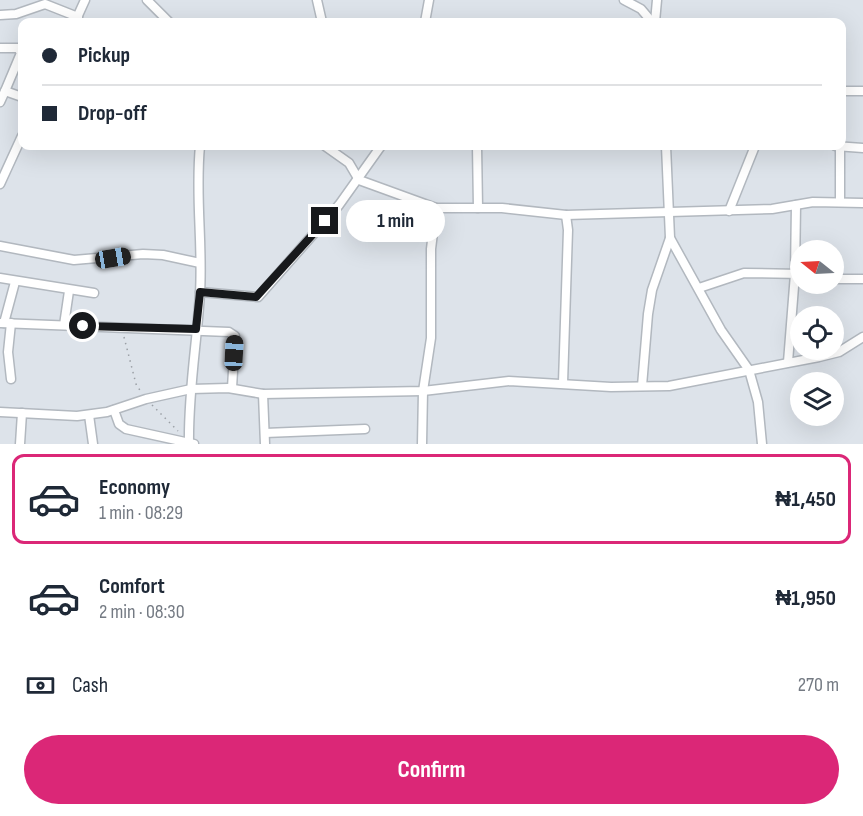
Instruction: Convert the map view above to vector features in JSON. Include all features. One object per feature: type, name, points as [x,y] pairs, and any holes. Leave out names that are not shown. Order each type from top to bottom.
[{"type":"street","points":[[77,18],[85,0]]},
{"type":"street","points":[[147,0],[165,18]]},
{"type":"street","points":[[317,0],[321,18]]},
{"type":"street","points":[[426,18],[429,0]]},
{"type":"street","points":[[624,0],[641,9],[649,18]]},
{"type":"street","points":[[654,18],[657,0]]},
{"type":"street","points":[[0,15],[16,14],[45,4],[72,18]]},
{"type":"street","points":[[0,48],[18,48]]},
{"type":"street","points":[[0,102],[4,87],[18,59]]},
{"type":"street","points":[[4,87],[18,95]]},
{"type":"street","points":[[846,91],[863,91]]},
{"type":"street","points":[[0,184],[18,145]]},
{"type":"street","points":[[846,147],[863,148]]},
{"type":"street","points":[[114,410],[119,424],[126,429],[191,444],[191,389],[200,292],[200,150]]},
{"type":"street","points":[[331,150],[349,163],[359,180],[436,208],[478,208],[566,214],[669,213],[729,211],[840,202],[863,203]]},
{"type":"street","points":[[200,292],[258,297],[359,180],[378,150]]},
{"type":"street","points":[[477,150],[478,208]]},
{"type":"street","points":[[642,386],[652,290],[670,238],[666,150]]},
{"type":"street","points":[[729,211],[753,150]]},
{"type":"street","points":[[840,150],[840,202]]},
{"type":"street","points":[[796,205],[797,240]]},
{"type":"street","points":[[422,444],[423,392],[431,338],[431,249],[436,208]]},
{"type":"street","points":[[562,383],[568,230],[566,214]]},
{"type":"street","points":[[670,238],[721,330],[749,370],[758,402],[762,444]]},
{"type":"street","points":[[0,246],[74,260],[143,254],[163,255],[200,263]]},
{"type":"street","points":[[699,288],[744,273],[790,274]]},
{"type":"street","points":[[0,278],[69,291],[94,293]]},
{"type":"street","points":[[844,279],[863,279]]},
{"type":"street","points":[[11,379],[5,323],[15,282]]},
{"type":"street","points":[[64,325],[69,291]]},
{"type":"street","points":[[788,362],[796,294]]},
{"type":"street","points":[[5,323],[229,332],[235,336],[232,388]]},
{"type":"street","points":[[0,412],[89,415],[191,389],[232,388],[263,394],[423,392],[509,381],[669,386],[838,352],[863,337]]},
{"type":"street","points":[[263,394],[266,444]]},
{"type":"street","points":[[20,444],[22,413]]},
{"type":"street","points":[[89,415],[93,444]]},
{"type":"street","points":[[265,433],[365,429]]},
{"type":"path","points":[[120,328],[136,384],[146,399],[191,444]]},
{"type":"route","points":[[83,326],[196,329],[200,292],[253,298],[260,295],[325,221]]}]
